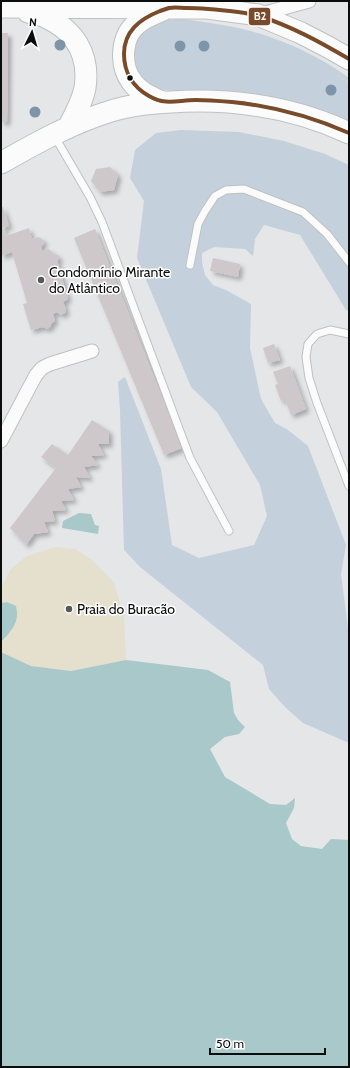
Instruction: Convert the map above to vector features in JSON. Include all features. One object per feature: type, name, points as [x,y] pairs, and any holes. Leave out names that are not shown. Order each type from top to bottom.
[{"type":"main road","points":[[6,7],[75,4],[168,4],[207,8],[258,16],[301,33],[349,59]]},
{"type":"main road","points":[[162,102],[148,96],[132,82],[126,72],[124,50],[130,31],[137,23],[168,4]]},
{"type":"main road","points":[[6,7],[42,16],[71,34],[78,44],[84,59],[84,88],[77,110],[61,131]]},
{"type":"main road","points":[[1,163],[61,131],[92,117],[112,110],[162,102],[195,100],[227,101],[248,104],[287,111],[319,121],[349,134]]},
{"type":"street","points":[[258,16],[309,1]]},
{"type":"street","points":[[1,441],[36,375],[42,368],[50,364],[92,351]]},
{"type":"lane","points":[[61,131],[102,222],[190,458],[229,531]]},
{"type":"lane","points":[[190,265],[198,224],[215,196],[226,190],[244,189],[303,212],[327,234],[349,262]]},
{"type":"lane","points":[[349,334],[330,330],[318,334],[308,344],[306,357],[309,378],[317,404],[349,486]]},
{"type":"shaded area","points":[[183,19],[247,30],[274,38],[326,62],[349,78],[349,122],[324,112],[273,97],[224,91],[170,91],[161,90],[148,85],[137,74],[134,67],[134,43],[143,31],[152,25],[167,20]]},
{"type":"shaded area","points":[[181,130],[239,132],[284,141],[325,154],[349,165],[349,311],[346,310],[300,235],[264,225],[255,239],[253,256],[245,249],[214,247],[202,253],[202,262],[205,275],[213,285],[226,290],[251,304],[250,348],[261,399],[275,423],[288,430],[308,446],[346,545],[341,574],[349,636],[349,743],[303,723],[285,707],[269,689],[263,665],[140,567],[124,550],[118,382],[125,377],[161,469],[172,545],[199,558],[254,545],[267,516],[260,485],[217,412],[191,387],[137,258],[144,201],[130,178],[135,150],[156,133]]},
{"type":"sand","name":"Praia do Buracão","points":[[56,547],[75,549],[92,560],[114,583],[124,617],[126,660],[71,671],[31,666],[1,652],[1,642],[6,637],[7,602],[1,603],[1,589],[10,570],[27,556]]},
{"type":"water","points":[[79,513],[91,514],[95,525],[99,526],[98,534],[62,528],[63,521]]},
{"type":"water","points":[[7,602],[16,606],[17,617],[12,630],[1,642],[1,603]]},
{"type":"water","points":[[1,652],[31,666],[71,671],[126,660],[208,670],[230,682],[234,713],[245,727],[239,734],[225,737],[210,749],[225,777],[270,804],[286,805],[295,798],[294,808],[286,823],[292,839],[301,846],[322,849],[331,839],[349,840],[349,1067],[1,1067]]},
{"type":"building","points":[[1,33],[8,33],[7,122],[1,122]]},
{"type":"building","points":[[110,167],[118,175],[114,190],[100,192],[91,181],[96,169]]},
{"type":"building","name":"Condomínio Mirante do Atlântico","points":[[3,207],[9,226],[3,228],[6,236],[29,228],[32,239],[38,237],[44,241],[43,245],[41,246],[42,251],[49,249],[54,254],[59,256],[59,260],[57,260],[68,299],[63,302],[66,310],[65,313],[61,315],[57,312],[53,314],[55,321],[47,329],[43,327],[31,330],[23,304],[27,303],[12,252],[1,256],[1,208]]},
{"type":"building","points":[[95,229],[182,448],[164,455],[74,238]]},
{"type":"building","points":[[213,258],[240,264],[238,277],[210,271]]},
{"type":"building","points":[[274,344],[280,360],[268,363],[263,348]]},
{"type":"building","points":[[290,366],[306,409],[291,415],[285,400],[281,401],[275,385],[278,384],[273,372]]},
{"type":"building","points":[[92,420],[109,431],[109,444],[98,444],[104,455],[91,456],[98,465],[84,467],[90,478],[76,477],[81,487],[68,489],[74,500],[61,501],[66,510],[52,511],[55,521],[44,522],[48,532],[34,534],[26,545],[10,528],[56,468],[41,457],[52,444],[68,455]]},
{"type":"transit line","name":"B2","points":[[349,59],[305,35],[259,16],[200,8],[169,8],[146,18],[130,32],[124,54],[124,61],[130,78],[134,84],[143,92],[155,99],[167,102],[196,100],[262,106],[307,117],[349,133]]},
{"type":"place","name":"Condomínio Mirante do Atlântico","points":[[41,280]]},
{"type":"place","name":"Praia do Buracão","points":[[69,609]]}]
